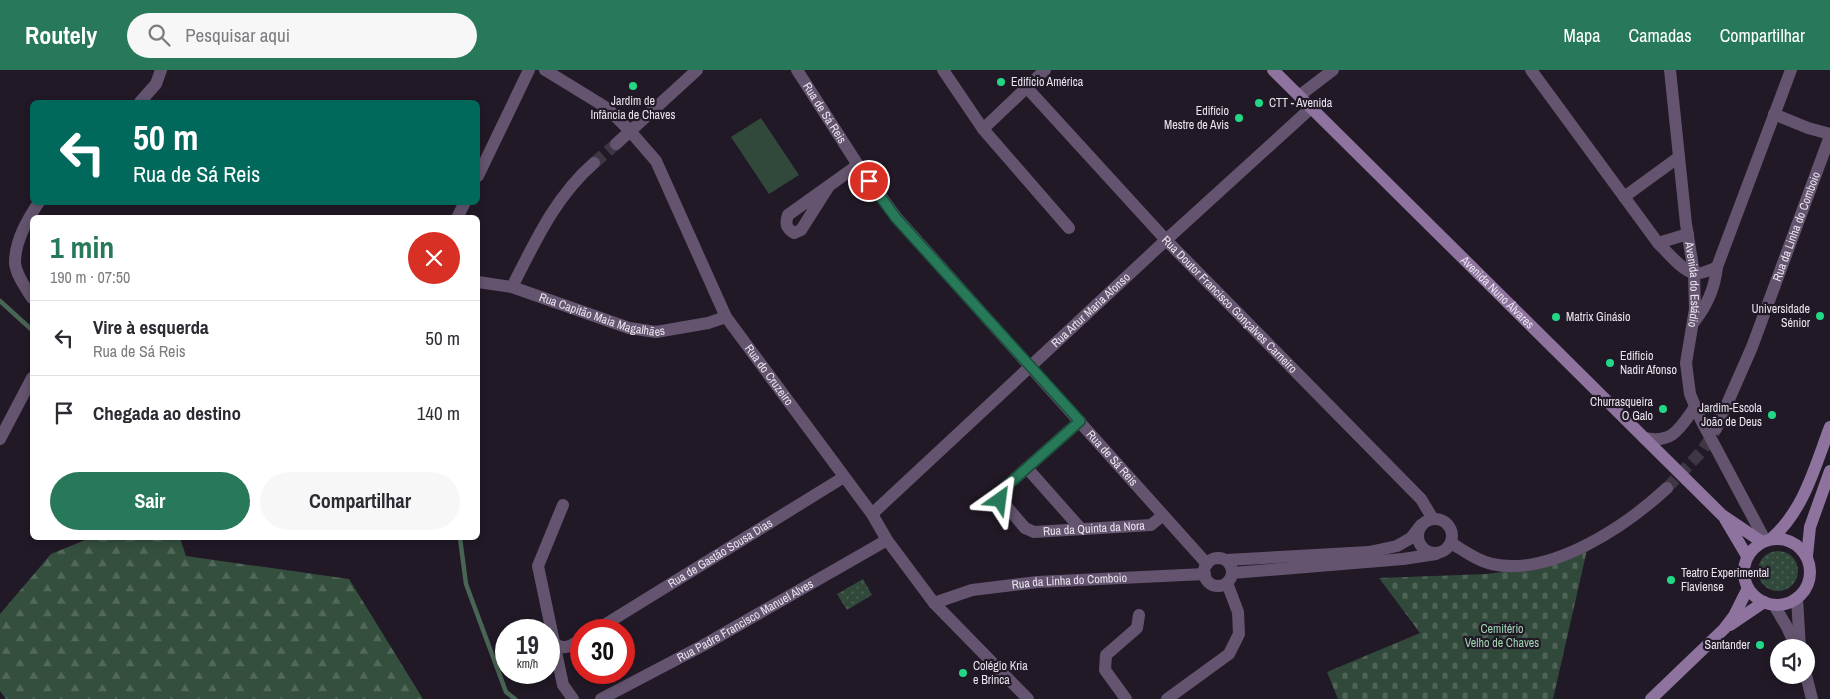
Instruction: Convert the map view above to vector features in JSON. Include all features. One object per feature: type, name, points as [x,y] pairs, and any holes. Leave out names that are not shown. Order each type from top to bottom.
[{"type":"main road","name":"Avenida Nuno Álvares","points":[[1273,70],[1722,514]]},
{"type":"main road","points":[[1722,514],[1766,540],[1782,538],[1801,548],[1807,556],[1810,574],[1808,584],[1797,598],[1782,605],[1769,604],[1754,597],[1744,578],[1744,567],[1747,556],[1754,548],[1766,540],[1785,528],[1797,510],[1830,427]]},
{"type":"main road","points":[[1807,556],[1810,527],[1830,471]]},
{"type":"main road","points":[[1722,514],[1747,556]]},
{"type":"main road","points":[[1651,699],[1724,629],[1734,616],[1748,588]]},
{"type":"main road","points":[[1724,629],[1769,604]]},
{"type":"street","points":[[142,100],[156,84],[161,70]]},
{"type":"street","points":[[480,172],[528,70]]},
{"type":"street","name":"Rua do Cruzeiro","points":[[545,70],[607,108],[630,130],[656,161],[726,317],[872,514],[887,540],[934,603],[1028,699]]},
{"type":"street","points":[[616,144],[697,70]]},
{"type":"street","name":"Rua de Sá Reis","points":[[797,70],[858,165],[896,218],[1163,514],[1206,569]]},
{"type":"street","points":[[943,70],[984,129],[1069,228]]},
{"type":"street","points":[[984,129],[1045,70]]},
{"type":"street","points":[[1299,96],[1333,70]]},
{"type":"street","points":[[1530,70],[1658,243],[1678,263],[1694,273],[1708,272],[1717,267]]},
{"type":"street","name":"Avenida do Estádio","points":[[1670,70],[1694,273],[1694,322],[1686,363],[1688,384],[1694,407],[1766,540]]},
{"type":"street","points":[[1694,322],[1702,312],[1716,280],[1717,267],[1791,70]]},
{"type":"street","name":"Rua Doutor Francisco Gonçalves Carneiro","points":[[1028,88],[1166,240],[1421,499],[1433,519]]},
{"type":"street","name":"Rua Artur Maria Afonso","points":[[872,514],[1166,240],[1311,108]]},
{"type":"street","points":[[1774,114],[1830,135]]},
{"type":"street","name":"Rua da Linha do Comboio","points":[[1716,429],[1742,372],[1830,135]]},
{"type":"street","points":[[1624,197],[1679,157]]},
{"type":"street","points":[[512,287],[544,224],[564,193],[578,176],[594,163]]},
{"type":"street","points":[[829,186],[858,165]]},
{"type":"street","points":[[30,295],[23,284],[15,264],[19,241],[26,220],[38,205]]},
{"type":"street","points":[[1658,243],[1688,234]]},
{"type":"street","name":"Rua Capitão Maia Magalhães","points":[[480,282],[512,287],[629,328],[656,332],[708,323],[726,317]]},
{"type":"street","points":[[0,439],[30,382]]},
{"type":"street","points":[[1644,438],[1658,440],[1672,435],[1681,426],[1694,407]]},
{"type":"street","name":"Rua da Quinta da Nora","points":[[1080,421],[1002,490],[999,495],[1000,500],[1029,530],[1151,525],[1163,514]]},
{"type":"street","points":[[1027,468],[1081,529]]},
{"type":"street","name":"Rua de Gastão Sousa Dias","points":[[614,619],[844,477]]},
{"type":"street","points":[[1451,543],[1490,564],[1515,566],[1544,561],[1608,534],[1639,513],[1667,488]]},
{"type":"street","points":[[550,619],[538,566],[563,505]]},
{"type":"street","points":[[1433,519],[1439,519],[1449,526],[1452,534],[1451,543],[1443,552],[1436,554],[1229,578],[1216,586],[1207,580],[1206,569],[1218,558],[1226,560],[1369,552],[1397,546],[1411,538],[1426,521],[1433,519]]},
{"type":"street","points":[[1421,525],[1417,534],[1420,546],[1425,551],[1436,554]]},
{"type":"street","name":"Rua Padre Francisco Manuel Alves","points":[[600,699],[702,646],[887,540]]},
{"type":"street","points":[[1167,699],[1229,654],[1239,634],[1238,612],[1229,578],[1229,564],[1226,560]]},
{"type":"street","name":"Rua da Linha do Comboio","points":[[934,603],[972,590],[1037,582],[1206,569]]},
{"type":"street","points":[[1797,598],[1799,639]]},
{"type":"street","points":[[1769,604],[1787,627],[1792,639]]},
{"type":"street","points":[[1126,699],[1105,670],[1106,655],[1138,628],[1139,615]]},
{"type":"street","points":[[560,670],[563,685],[573,699]]},
{"type":"street","points":[[1808,684],[1812,699]]},
{"type":"green space","points":[[761,118],[799,175],[769,194],[731,137]]},
{"type":"green space","points":[[85,540],[181,540],[186,556],[349,579],[423,699],[6,699],[0,691],[0,614],[51,554]]},
{"type":"green space","name":"Cemitério Velho de Chaves","points":[[1587,550],[1553,699],[1338,699],[1327,672],[1420,633],[1379,578],[1487,574],[1544,566]]},
{"type":"green space","points":[[1782,551],[1789,554],[1795,560],[1798,571],[1797,579],[1789,588],[1782,591],[1774,591],[1767,588],[1759,579],[1758,567],[1761,560],[1770,552]]},
{"type":"green space","points":[[863,579],[872,595],[847,610],[837,594]]},
{"type":"waterway","points":[[0,301],[30,328]]},
{"type":"waterway","points":[[460,540],[466,584],[506,692],[515,699]]},
{"type":"tunnel","points":[[594,163],[616,144]]},
{"type":"tunnel","points":[[1667,488],[1702,451],[1715,431]]},
{"type":"place","name":"Edifício América","points":[[1001,82]]},
{"type":"place","name":"Jardim de Infância de Chaves","points":[[633,86]]},
{"type":"place","name":"CTT - Avenida","points":[[1259,103]]},
{"type":"place","name":"Edifício Mestre de Avis","points":[[1239,118]]},
{"type":"place","name":"Universidade Sénior","points":[[1820,316]]},
{"type":"place","name":"Matrix Ginásio","points":[[1556,317]]},
{"type":"place","name":"Edificio Nadir Afonso","points":[[1610,363]]},
{"type":"place","name":"Churrasqueira O Galo","points":[[1663,409]]},
{"type":"place","name":"Jardim-Escola João de Deus","points":[[1772,415]]},
{"type":"place","name":"Teatro Experimental Flaviense","points":[[1671,580]]},
{"type":"place","name":"Santander","points":[[1760,645]]},
{"type":"place","name":"Colégio Kria e Brinca","points":[[963,673]]},
{"type":"route","points":[[869,181],[896,218],[1080,421],[1002,490],[999,495],[1000,500]]}]
